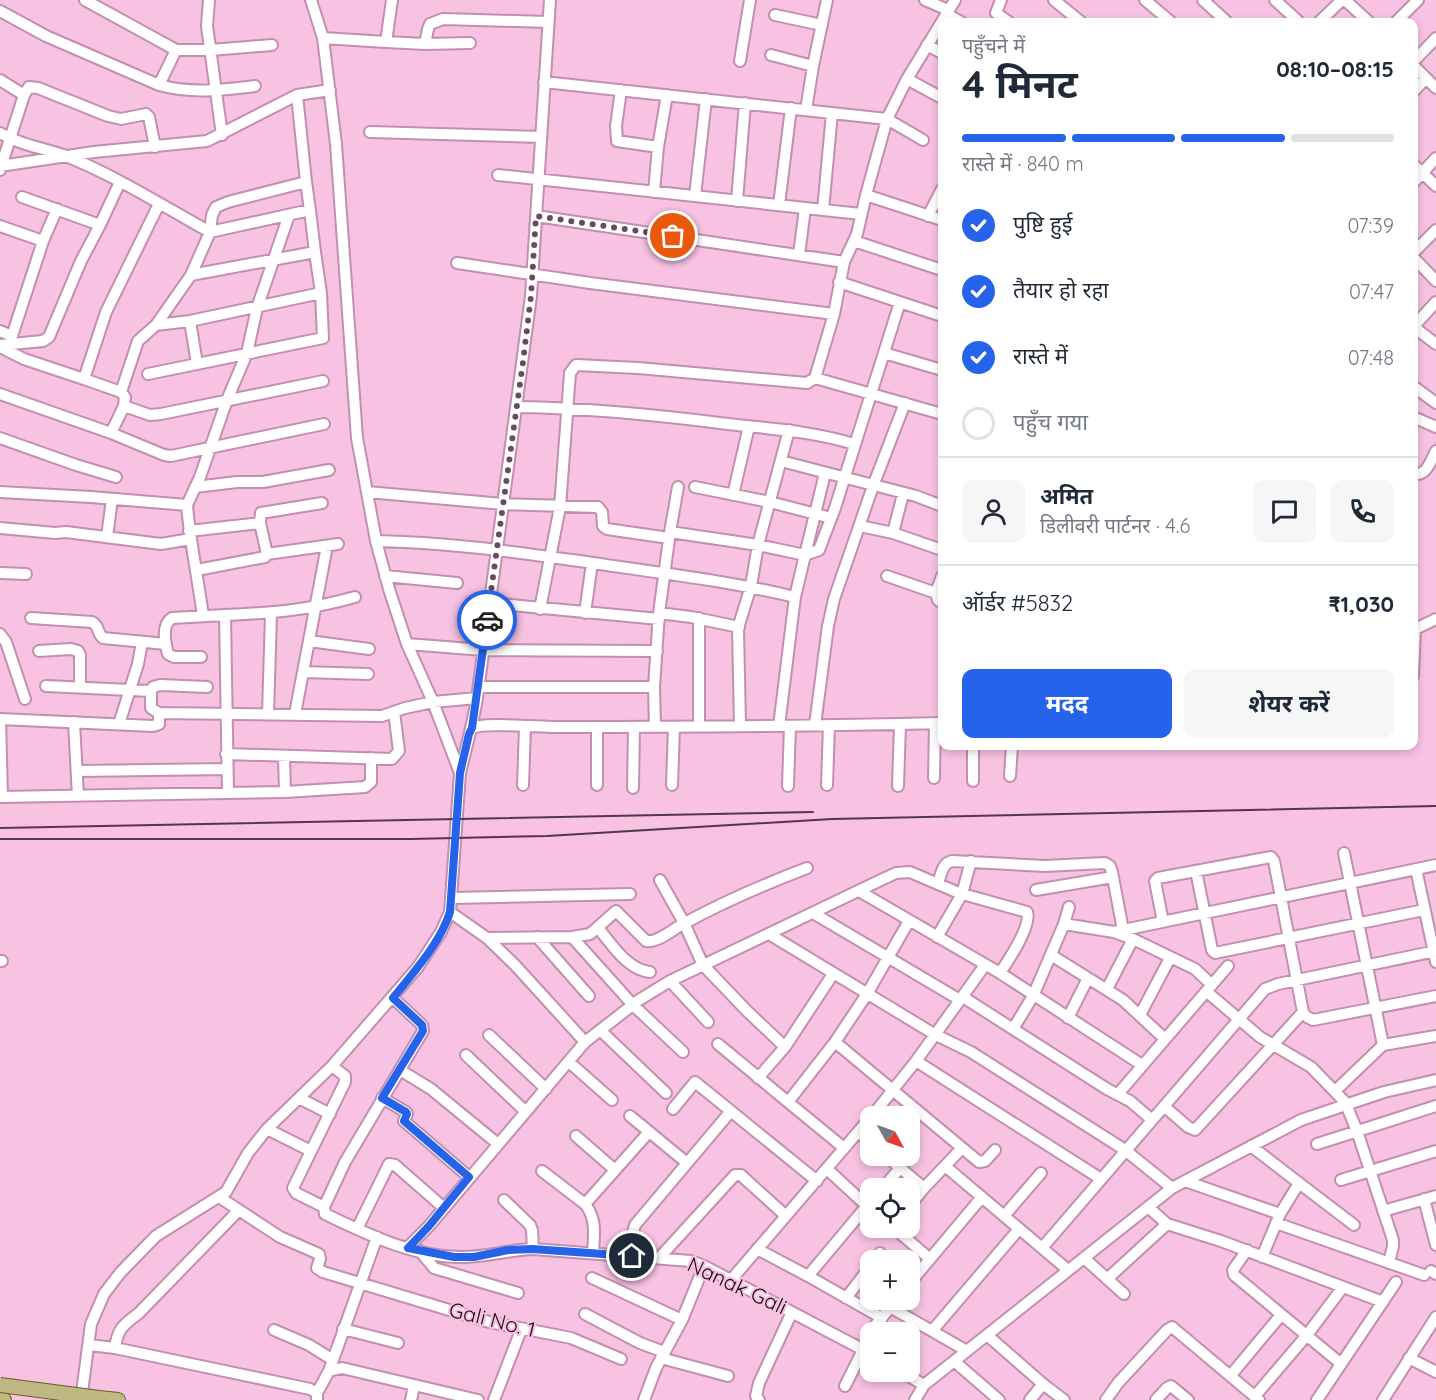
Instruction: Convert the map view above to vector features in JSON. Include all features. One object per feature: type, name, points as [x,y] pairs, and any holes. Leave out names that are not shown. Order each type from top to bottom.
[{"type":"main road","points":[[0,1386],[118,1400]]},
{"type":"street","points":[[85,0],[176,50],[211,50],[272,45]]},
{"type":"street","points":[[209,0],[207,26],[222,135]]},
{"type":"street","points":[[311,0],[323,38],[324,90],[336,144],[357,438],[376,541],[406,644],[460,773]]},
{"type":"street","points":[[386,42],[392,0]]},
{"type":"street","points":[[81,1400],[91,1324],[104,1294],[120,1273],[156,1236],[219,1197],[229,1187],[248,1153],[267,1129],[332,1066],[393,998],[441,932],[450,912],[460,773],[472,728],[478,693],[518,407],[532,274],[550,0]]},
{"type":"street","points":[[740,61],[750,0]]},
{"type":"street","points":[[806,110],[827,0]]},
{"type":"street","points":[[925,0],[955,18]]},
{"type":"street","points":[[943,18],[955,0]]},
{"type":"street","points":[[1001,0],[996,13],[1003,18]]},
{"type":"street","points":[[1054,0],[1076,18]]},
{"type":"street","points":[[1145,0],[1167,18]]},
{"type":"street","points":[[1203,0],[1223,18]]},
{"type":"street","points":[[1275,0],[1295,18]]},
{"type":"street","points":[[1400,18],[1418,0]]},
{"type":"street","points":[[1324,18],[1347,1],[1365,18]]},
{"type":"street","points":[[0,11],[46,36],[159,85],[190,91],[216,91],[255,86]]},
{"type":"street","points":[[775,15],[822,25]]},
{"type":"street","points":[[425,44],[428,28],[436,20],[548,22]]},
{"type":"street","points":[[540,609],[560,507],[570,373],[576,365],[581,364],[807,383],[815,378],[834,314],[844,262],[854,241],[887,119],[907,79],[938,27]]},
{"type":"street","points":[[323,38],[425,44],[470,43]]},
{"type":"street","points":[[1418,58],[1436,38]]},
{"type":"street","points":[[927,45],[938,51]]},
{"type":"street","points":[[159,85],[176,50]]},
{"type":"street","points":[[771,56],[813,66]]},
{"type":"street","points":[[1418,69],[1436,88]]},
{"type":"street","points":[[1418,87],[1426,78]]},
{"type":"street","points":[[907,79],[938,96]]},
{"type":"street","points":[[0,80],[24,95]]},
{"type":"street","points":[[544,82],[887,119],[923,140]]},
{"type":"street","points":[[154,147],[149,117],[146,114],[121,118],[108,116],[29,87],[4,136],[0,167],[207,141],[297,95],[324,90]]},
{"type":"street","points":[[621,90],[616,126],[617,141],[658,147]]},
{"type":"street","points":[[148,374],[323,338],[321,293],[297,95]]},
{"type":"street","points":[[654,192],[658,147],[667,95]]},
{"type":"street","points":[[695,196],[706,99]]},
{"type":"street","points":[[736,201],[745,103]]},
{"type":"street","points":[[779,205],[791,108]]},
{"type":"street","points":[[823,210],[832,113]]},
{"type":"street","points":[[370,132],[541,136]]},
{"type":"street","points":[[4,136],[66,157],[120,182],[210,232],[310,210]]},
{"type":"street","points":[[1418,178],[1436,158]]},
{"type":"street","points":[[1418,169],[1436,186]]},
{"type":"street","points":[[498,175],[861,214]]},
{"type":"street","points":[[0,346],[47,339],[81,261],[120,182]]},
{"type":"street","points":[[121,392],[138,340],[156,325],[191,275],[210,232],[214,210],[220,204],[306,182]]},
{"type":"street","points":[[866,195],[938,219]]},
{"type":"street","points":[[22,197],[100,225]]},
{"type":"street","points":[[928,216],[938,197]]},
{"type":"street","points":[[84,379],[106,312],[159,204]]},
{"type":"street","points":[[799,255],[805,208]]},
{"type":"street","points":[[0,332],[12,336],[43,241],[57,209]]},
{"type":"street","points":[[203,616],[187,505],[247,353],[257,308],[289,215]]},
{"type":"street","points":[[536,216],[844,262]]},
{"type":"street","points":[[0,226],[43,241]]},
{"type":"street","points":[[1418,250],[1436,230]]},
{"type":"street","points":[[854,241],[938,269]]},
{"type":"street","points":[[191,275],[315,252]]},
{"type":"street","points":[[1418,261],[1436,281]]},
{"type":"street","points":[[457,263],[834,314]]},
{"type":"street","points":[[839,282],[938,315]]},
{"type":"street","points":[[156,325],[190,321],[321,293]]},
{"type":"street","points":[[367,492],[503,504],[598,507],[602,512],[603,526],[607,529],[758,545],[805,555],[819,550],[900,302]]},
{"type":"street","points":[[1418,322],[1436,302]]},
{"type":"street","points":[[190,321],[197,364]]},
{"type":"street","points":[[1418,331],[1436,344]]},
{"type":"street","points":[[0,346],[24,359],[121,392],[125,397],[124,406],[111,433]]},
{"type":"street","points":[[884,353],[938,369]]},
{"type":"street","points":[[815,378],[938,413]]},
{"type":"street","points":[[124,406],[150,415],[323,381]]},
{"type":"street","points":[[1418,390],[1436,403]]},
{"type":"street","points":[[0,394],[171,456],[324,424]]},
{"type":"street","points":[[815,725],[828,626],[841,577],[905,403]]},
{"type":"street","points":[[518,407],[568,408],[642,414],[789,430],[819,434],[854,444]]},
{"type":"street","points":[[1418,419],[1436,427]]},
{"type":"street","points":[[733,495],[749,426]]},
{"type":"street","points":[[740,726],[739,627],[789,430]]},
{"type":"street","points":[[0,438],[116,477]]},
{"type":"street","points":[[1418,474],[1425,471],[1436,451]]},
{"type":"street","points":[[781,460],[938,505]]},
{"type":"street","points":[[195,487],[237,482],[263,482],[329,470]]},
{"type":"street","points":[[788,786],[785,726],[795,597],[825,473]]},
{"type":"street","points":[[655,727],[654,687],[659,616],[678,487]]},
{"type":"street","points":[[694,487],[770,502],[831,518]]},
{"type":"street","points":[[0,492],[187,505]]},
{"type":"street","points":[[893,533],[903,494]]},
{"type":"street","points":[[107,537],[112,499]]},
{"type":"street","points":[[267,554],[260,523],[261,513],[322,503]]},
{"type":"street","points":[[0,528],[66,532],[162,544],[190,535],[260,523]]},
{"type":"street","points":[[860,526],[893,533],[938,549]]},
{"type":"street","points":[[376,541],[413,541],[550,557],[750,586],[795,597]]},
{"type":"street","points":[[197,570],[264,558],[267,554],[332,545],[315,608],[295,714]]},
{"type":"street","points":[[585,613],[592,563]]},
{"type":"street","points":[[0,573],[26,574]]},
{"type":"street","points":[[385,576],[457,583]]},
{"type":"street","points":[[887,576],[938,598]]},
{"type":"street","points":[[201,657],[170,656],[166,644],[167,620],[203,616],[271,614],[315,608],[355,597]]},
{"type":"street","points":[[490,603],[585,613],[699,618],[739,627]]},
{"type":"street","points":[[268,714],[271,614]]},
{"type":"street","points":[[225,615],[228,793]]},
{"type":"street","points":[[31,618],[92,622],[98,626],[100,636],[103,638],[166,644]]},
{"type":"street","points":[[699,618],[699,726]]},
{"type":"street","points":[[1418,628],[1436,619]]},
{"type":"street","points":[[0,634],[6,642],[25,699]]},
{"type":"street","points":[[309,641],[369,649]]},
{"type":"street","points":[[119,724],[138,664],[142,642]]},
{"type":"street","points":[[406,644],[483,650],[657,651]]},
{"type":"street","points":[[39,651],[71,649],[78,651],[80,687]]},
{"type":"street","points":[[303,672],[368,674]]},
{"type":"street","points":[[207,687],[160,685],[153,687],[151,708],[159,714],[381,716],[478,693],[654,687]]},
{"type":"street","points":[[46,686],[151,691]]},
{"type":"street","points":[[226,754],[392,759],[398,754],[400,710]]},
{"type":"street","points":[[159,714],[159,722],[153,726],[0,719],[1,797],[285,792],[367,787],[371,782],[371,758]]},
{"type":"street","points":[[74,722],[78,796]]},
{"type":"street","points":[[472,728],[482,724],[525,727],[938,724],[934,778]]},
{"type":"street","points":[[898,786],[900,724]]},
{"type":"street","points":[[827,785],[829,725]]},
{"type":"street","points":[[523,785],[525,727]]},
{"type":"street","points":[[597,727],[597,785]]},
{"type":"street","points":[[633,788],[634,727]]},
{"type":"street","points":[[672,786],[674,727]]},
{"type":"street","points":[[973,750],[973,781]]},
{"type":"street","points":[[1010,776],[1012,750]]},
{"type":"street","points":[[284,756],[285,792]]},
{"type":"street","points":[[77,771],[227,770]]},
{"type":"street","points":[[1344,853],[1383,1045]]},
{"type":"street","points":[[1162,922],[1156,879],[1271,857],[1274,861],[1282,897],[1303,1012],[1307,1017],[1313,1020],[1436,996]]},
{"type":"street","points":[[937,937],[963,894],[971,861]]},
{"type":"street","points":[[938,884],[947,862],[971,861],[1045,866],[1104,863],[1110,866],[1113,877],[1119,931]]},
{"type":"street","points":[[1064,924],[1119,931],[1436,865]]},
{"type":"street","points":[[487,939],[572,937],[590,934],[616,911],[646,941],[650,942],[771,881],[807,868]]},
{"type":"street","points":[[1042,1248],[1265,989],[1367,966],[1435,955],[1416,869]]},
{"type":"street","points":[[408,1248],[585,1042],[600,1030],[669,981],[890,876],[910,872],[963,894],[1025,911],[1028,921],[1000,973]]},
{"type":"street","points":[[1196,872],[1212,950],[1215,953],[1424,910]]},
{"type":"street","points":[[1036,890],[1113,877]]},
{"type":"street","points":[[660,880],[684,923],[703,965],[785,1047]]},
{"type":"street","points":[[859,891],[1000,973],[1142,1065]]},
{"type":"street","points":[[452,898],[630,894]]},
{"type":"street","points":[[1013,1029],[1034,996],[1070,907]]},
{"type":"street","points":[[450,912],[487,939],[515,965],[585,1042]]},
{"type":"street","points":[[813,913],[1013,1029],[1107,1089],[1130,1101],[1151,1119]]},
{"type":"street","points":[[788,1102],[835,1042],[867,994],[909,921]]},
{"type":"street","points":[[598,928],[633,967],[650,972]]},
{"type":"street","points":[[1119,931],[1195,969],[1239,1020],[1272,1045],[1299,1059],[1335,1091],[1347,1106],[1357,1131],[1394,1246],[1389,1263]]},
{"type":"street","points":[[769,934],[934,1035],[971,1052],[1125,1150],[1172,1188]]},
{"type":"street","points":[[537,937],[589,996]]},
{"type":"street","points":[[572,937],[633,1005],[683,1052]]},
{"type":"street","points":[[1107,989],[1133,939]]},
{"type":"street","points":[[1051,955],[1107,989],[1140,1015],[1165,1039]]},
{"type":"street","points":[[1140,1015],[1170,958]]},
{"type":"street","points":[[880,1106],[916,1061],[985,965]]},
{"type":"street","points":[[1118,1094],[1228,966]]},
{"type":"street","points":[[758,1078],[785,1047],[833,974]]},
{"type":"street","points":[[1068,1018],[1088,978]]},
{"type":"street","points":[[669,981],[708,1022]]},
{"type":"street","points":[[332,1066],[342,1072],[346,1078],[293,1188],[296,1193],[324,1207],[345,1162],[421,1035],[423,1028],[393,998]]},
{"type":"street","points":[[1164,1106],[1188,1127],[1195,1130],[1303,1012]]},
{"type":"street","points":[[600,1030],[666,1093]]},
{"type":"street","points":[[489,1035],[546,1089]]},
{"type":"street","points":[[1335,1091],[1383,1045],[1436,1036]]},
{"type":"street","points":[[835,1042],[981,1163],[994,1150]]},
{"type":"street","points":[[718,1044],[844,1149]]},
{"type":"street","points":[[466,1054],[526,1112]]},
{"type":"street","points":[[916,1061],[1101,1179]]},
{"type":"street","points":[[569,1062],[612,1100]]},
{"type":"street","points":[[400,1070],[431,1089],[498,1144]]},
{"type":"street","points":[[915,1400],[924,1385],[1172,1188],[1301,1120],[1384,1092],[1436,1080]]},
{"type":"street","points":[[673,1109],[695,1082],[817,1181]]},
{"type":"street","points":[[299,1098],[330,1114]]},
{"type":"street","points":[[382,1098],[406,1112],[404,1121],[469,1177]]},
{"type":"street","points":[[1317,1144],[1436,1106]]},
{"type":"street","points":[[632,1256],[631,1240],[635,1225],[731,1111]]},
{"type":"street","points":[[630,1116],[687,1163]]},
{"type":"street","points":[[267,1129],[311,1151]]},
{"type":"street","points":[[731,1280],[860,1130]]},
{"type":"street","points":[[585,1204],[649,1132]]},
{"type":"street","points":[[576,1136],[615,1170]]},
{"type":"street","points":[[1251,1146],[1354,1225]]},
{"type":"street","points":[[920,1193],[962,1148]]},
{"type":"street","points":[[1341,1180],[1436,1151]]},
{"type":"street","points":[[357,1229],[389,1164],[395,1165],[444,1208]]},
{"type":"street","points":[[898,1166],[924,1188]]},
{"type":"street","points":[[945,1166],[1068,1270]]},
{"type":"street","points":[[892,1178],[900,1168]]},
{"type":"street","points":[[827,1169],[860,1196]]},
{"type":"street","points":[[542,1172],[585,1204],[593,1218],[593,1253]]},
{"type":"street","points":[[1004,1216],[1041,1173]]},
{"type":"street","points":[[660,1257],[735,1175],[741,1175],[786,1216]]},
{"type":"street","points":[[1185,1181],[1389,1263],[1430,1273]]},
{"type":"street","points":[[1263,1257],[1278,1219],[1299,1183]]},
{"type":"street","points":[[1383,1211],[1436,1196]]},
{"type":"street","points":[[115,1348],[117,1334],[121,1327],[139,1313],[239,1210],[219,1197]]},
{"type":"street","points":[[920,1271],[982,1197]]},
{"type":"street","points":[[1424,1199],[1436,1245]]},
{"type":"street","points":[[504,1200],[530,1225],[532,1249]]},
{"type":"street","name":"Nanak Gali","points":[[324,1207],[325,1214],[357,1229],[408,1248],[447,1257],[532,1249],[678,1259],[704,1266],[860,1348]]},
{"type":"street","points":[[1149,1207],[1167,1224],[1247,1250],[1383,1302]]},
{"type":"street","name":"Gali No. 1","points":[[239,1210],[286,1240],[319,1254],[317,1268],[322,1272],[521,1330],[571,1338],[621,1359]]},
{"type":"street","points":[[807,1276],[860,1214]]},
{"type":"street","points":[[1107,1278],[1167,1224]]},
{"type":"street","points":[[932,1331],[1019,1229]]},
{"type":"street","points":[[89,1345],[115,1348],[310,1389],[317,1396],[329,1371],[377,1237]]},
{"type":"street","points":[[905,1238],[930,1259]]},
{"type":"street","points":[[757,1250],[882,1318]]},
{"type":"street","points":[[1247,1250],[1233,1270],[1234,1275],[1340,1363]]},
{"type":"street","points":[[420,1251],[434,1268],[518,1293]]},
{"type":"street","points":[[1084,1258],[1124,1294]]},
{"type":"street","points":[[644,1400],[663,1355],[682,1320],[704,1266]]},
{"type":"street","points":[[592,1278],[682,1320]]},
{"type":"street","points":[[846,1298],[860,1280]]},
{"type":"street","points":[[1317,1400],[1396,1281]]},
{"type":"street","points":[[1106,1400],[1118,1383],[1172,1327],[1257,1398],[1343,1287]]},
{"type":"street","points":[[879,1322],[888,1310]]},
{"type":"street","points":[[904,1310],[932,1331],[967,1351]]},
{"type":"street","points":[[759,1400],[756,1396],[759,1383],[792,1312]]},
{"type":"street","points":[[585,1314],[663,1355],[728,1376]]},
{"type":"street","points":[[1230,1375],[1281,1314]]},
{"type":"street","points":[[1383,1400],[1436,1317]]},
{"type":"street","points":[[343,1329],[398,1343]]},
{"type":"street","points":[[274,1330],[309,1344],[333,1360]]},
{"type":"street","points":[[494,1400],[521,1330]]},
{"type":"street","points":[[987,1335],[1064,1400]]},
{"type":"street","points":[[844,1386],[860,1357]]},
{"type":"street","points":[[1409,1358],[1436,1372]]},
{"type":"street","points":[[954,1361],[999,1400]]},
{"type":"street","points":[[329,1371],[342,1368],[478,1400]]},
{"type":"street","points":[[919,1382],[924,1385]]},
{"type":"street","points":[[1030,1400],[1043,1384]]},
{"type":"street","points":[[411,1400],[414,1386]]},
{"type":"street","points":[[1156,1400],[1171,1386],[1188,1400]]},
{"type":"railway","points":[[0,839],[411,839],[547,836],[832,819],[1436,806]]},
{"type":"railway","points":[[0,828],[813,812]]},
{"type":"way so far","points":[[487,620],[518,407],[531,296],[536,216],[673,236]]},
{"type":"route","points":[[487,620],[472,728],[460,773],[450,912],[441,932],[418,967],[393,998],[422,1025],[423,1031],[382,1098],[406,1112],[404,1121],[469,1177],[408,1248],[447,1257],[474,1257],[508,1250],[532,1249],[632,1256]]}]
